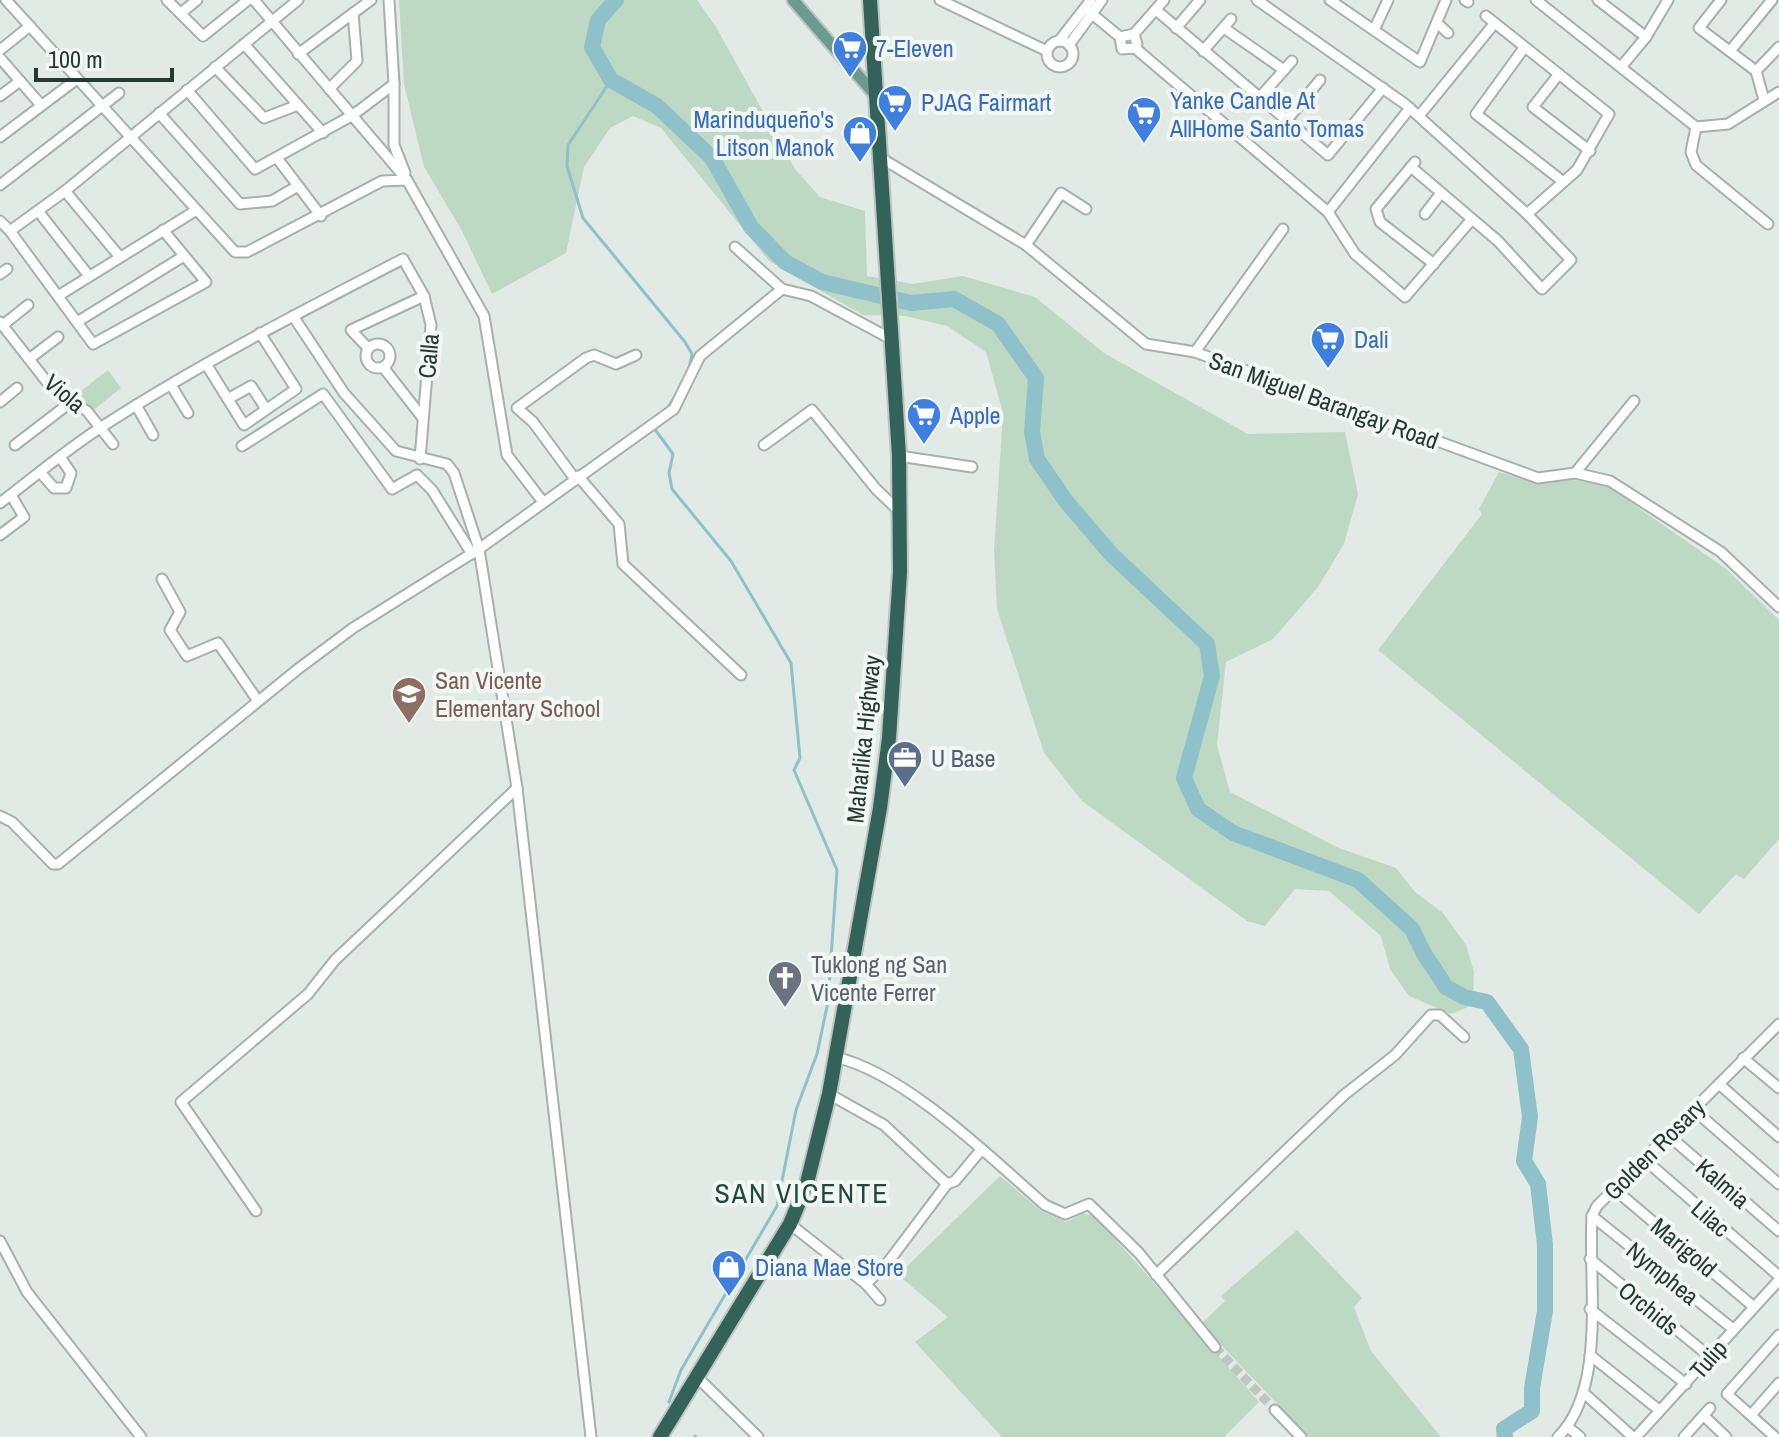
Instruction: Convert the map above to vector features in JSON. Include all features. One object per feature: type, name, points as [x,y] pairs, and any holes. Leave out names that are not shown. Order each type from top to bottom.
[{"type":"highway","name":"Maharlika Highway","points":[[660,1437],[790,1224],[813,1163],[829,1094],[880,808],[889,738],[900,572],[899,456],[870,0]]},
{"type":"main road","points":[[793,0],[876,96]]},
{"type":"street","points":[[6,0],[235,252],[242,253],[321,216],[382,181],[407,180]]},
{"type":"street","points":[[167,0],[203,36],[251,0],[407,180]]},
{"type":"street","points":[[181,13],[197,0]]},
{"type":"street","points":[[10,231],[65,191],[298,0]]},
{"type":"street","points":[[298,54],[371,0]]},
{"type":"street","points":[[389,0],[394,145],[407,180],[484,316],[507,455],[543,502]]},
{"type":"street","points":[[940,0],[1047,51],[1051,64],[1064,67],[1073,58],[1064,43]]},
{"type":"street","points":[[1047,51],[1064,43],[1090,8],[1102,0]]},
{"type":"street","points":[[1135,48],[1134,34],[1164,0]]},
{"type":"street","points":[[1176,28],[1200,0]]},
{"type":"street","points":[[1257,0],[1410,108],[1527,214],[1571,260],[1542,289],[1498,241],[1413,165],[1376,209],[1380,222],[1434,264]]},
{"type":"street","points":[[1330,0],[1347,5],[1374,30],[1420,62],[1446,0]]},
{"type":"street","points":[[1374,30],[1388,0]]},
{"type":"street","points":[[1536,0],[1696,127],[1728,124],[1779,92]]},
{"type":"street","points":[[1598,0],[1646,37]]},
{"type":"street","points":[[1721,0],[1699,28],[1756,71],[1764,100]]},
{"type":"street","points":[[1730,51],[1772,0]]},
{"type":"street","points":[[1621,67],[1646,37],[1663,2]]},
{"type":"street","points":[[1090,8],[1120,37],[1122,49],[1135,48],[1328,212],[1355,254],[1405,297],[1472,219]]},
{"type":"street","points":[[1156,10],[1328,155],[1383,88]]},
{"type":"street","points":[[329,89],[357,61],[353,13]]},
{"type":"street","points":[[1486,16],[1609,114],[1577,170],[1561,180],[1527,214]]},
{"type":"street","points":[[1203,51],[1231,19]]},
{"type":"street","points":[[1437,23],[1448,33]]},
{"type":"street","points":[[1419,116],[1494,24]]},
{"type":"street","points":[[0,50],[30,26]]},
{"type":"street","points":[[1224,28],[1284,70]]},
{"type":"street","points":[[1120,37],[1124,33],[1134,34]]},
{"type":"street","points":[[244,44],[323,133]]},
{"type":"street","points":[[1756,71],[1779,47]]},
{"type":"street","points":[[1524,48],[1476,114],[1561,180]]},
{"type":"street","points":[[0,58],[41,105]]},
{"type":"street","points":[[1259,98],[1292,61]]},
{"type":"street","points":[[215,67],[264,118],[298,105]]},
{"type":"street","points":[[1559,74],[1533,107],[1590,151]]},
{"type":"street","points":[[0,137],[77,79]]},
{"type":"street","points":[[1286,121],[1320,80]]},
{"type":"street","points":[[0,96],[20,81]]},
{"type":"street","points":[[187,90],[255,169],[353,115],[394,84]]},
{"type":"street","points":[[0,185],[119,93]]},
{"type":"street","points":[[1328,212],[1410,108]]},
{"type":"street","points":[[159,113],[240,204],[272,201],[298,186]]},
{"type":"street","points":[[1696,127],[1691,152],[1696,165],[1768,224]]},
{"type":"street","points":[[277,158],[321,216]]},
{"type":"street","name":"San Miguel Barangay Road","points":[[881,158],[1026,245],[1146,344],[1195,352],[1538,478],[1575,473],[1610,481],[1721,552],[1779,607]]},
{"type":"street","points":[[65,191],[119,256]]},
{"type":"street","points":[[1026,245],[1061,193],[1086,209]]},
{"type":"street","points":[[1425,214],[1441,193]]},
{"type":"street","points":[[38,211],[89,276]]},
{"type":"street","points":[[58,296],[195,211]]},
{"type":"street","points":[[0,221],[93,344],[206,282],[163,230]]},
{"type":"street","points":[[1195,352],[1283,229]]},
{"type":"street","points":[[735,247],[782,289],[811,296],[891,334]]},
{"type":"street","points":[[77,322],[184,256]]},
{"type":"street","name":"Calla","points":[[293,316],[403,259],[424,296],[431,325],[420,459]]},
{"type":"street","points":[[0,816],[12,822],[53,864],[58,864],[353,628],[476,552],[674,409],[700,356],[782,289]]},
{"type":"street","points":[[422,417],[383,367],[368,363],[368,348],[351,330],[424,296]]},
{"type":"street","points":[[2,324],[28,305]]},
{"type":"street","points":[[0,503],[101,427],[293,316],[344,393],[396,451],[447,464],[454,473],[476,552],[517,788],[591,1437]]},
{"type":"street","name":"Viola","points":[[2,324],[54,391],[87,411],[113,444]]},
{"type":"street","points":[[206,364],[244,425],[294,393],[296,386],[260,333]]},
{"type":"street","name":"Viola","points":[[29,359],[58,337]]},
{"type":"street","points":[[368,348],[379,343],[387,347],[390,359],[383,367]]},
{"type":"street","points":[[636,355],[616,364],[594,355],[586,358],[517,408],[533,422],[576,477],[619,524],[623,564],[741,675]]},
{"type":"street","points":[[171,385],[188,413]]},
{"type":"street","points":[[228,399],[251,386],[266,409]]},
{"type":"street","points":[[2,397],[17,388]]},
{"type":"street","points":[[242,446],[323,394],[392,489],[417,475],[437,497],[476,552]]},
{"type":"street","points":[[1575,473],[1634,401]]},
{"type":"street","points":[[15,445],[71,402]]},
{"type":"street","points":[[136,405],[153,435]]},
{"type":"street","points":[[764,445],[812,410],[876,489],[899,512]]},
{"type":"street","points":[[899,456],[972,467]]},
{"type":"street","points":[[40,472],[54,488],[66,488],[71,473],[60,457]]},
{"type":"street","points":[[0,535],[24,517],[11,495]]},
{"type":"street","points":[[162,579],[180,612],[170,630],[182,651],[187,656],[218,643],[258,701]]},
{"type":"street","points":[[256,1211],[181,1102],[308,994],[335,960],[517,788]]},
{"type":"street","points":[[1156,1275],[1344,1095],[1395,1055],[1431,1015],[1440,1015],[1464,1037]]},
{"type":"street","name":"Golden Rosary","points":[[1558,1437],[1568,1427],[1585,1394],[1590,1355],[1592,1216],[1613,1188],[1779,1024]]},
{"type":"street","points":[[1770,1034],[1779,1041]]},
{"type":"street","points":[[835,1057],[856,1062],[898,1085],[1045,1205],[1065,1214],[1089,1204],[1156,1275],[1215,1347]]},
{"type":"street","points":[[1743,1058],[1779,1088]]},
{"type":"street","points":[[1719,1084],[1779,1137]]},
{"type":"street","points":[[829,1094],[884,1125],[947,1184]]},
{"type":"street","points":[[1694,1110],[1779,1184]]},
{"type":"street","name":"Kalmia","points":[[1668,1135],[1779,1231]]},
{"type":"street","points":[[866,1284],[889,1261],[947,1184],[955,1181],[981,1150]]},
{"type":"street","name":"Lilac","points":[[1644,1159],[1779,1278]]},
{"type":"street","name":"Marigold","points":[[1613,1188],[1754,1307]]},
{"type":"street","name":"Nymphea","points":[[1592,1216],[1733,1329]]},
{"type":"street","points":[[790,1224],[866,1284],[880,1300]]},
{"type":"street","points":[[0,1241],[27,1292],[141,1437]]},
{"type":"street","name":"Orchids","points":[[1590,1259],[1709,1356]]},
{"type":"street","name":"Tulip","points":[[1635,1437],[1779,1278]]},
{"type":"street","points":[[1590,1309],[1686,1384]]},
{"type":"street","points":[[1775,1437],[1727,1394],[1779,1335]]},
{"type":"street","points":[[1590,1355],[1659,1410]]},
{"type":"street","points":[[697,1377],[758,1437]]},
{"type":"street","points":[[1751,1415],[1779,1383]]},
{"type":"street","points":[[1585,1394],[1635,1437]]},
{"type":"street","points":[[1275,1410],[1301,1437]]},
{"type":"street","points":[[1684,1437],[1707,1412],[1726,1437]]},
{"type":"street","points":[[1568,1427],[1580,1437]]},
{"type":"green space","points":[[399,0],[697,0],[716,27],[795,169],[820,197],[865,211],[867,276],[913,284],[963,276],[1035,297],[1104,353],[1248,434],[1345,432],[1358,494],[1344,544],[1318,587],[1273,639],[1226,662],[1217,745],[1230,792],[1339,848],[1396,868],[1415,892],[1443,913],[1466,945],[1474,972],[1473,1005],[1451,1014],[1409,996],[1390,969],[1381,936],[1329,891],[1295,889],[1265,926],[1247,921],[1082,801],[1044,753],[997,609],[994,551],[1003,413],[986,352],[947,326],[905,316],[863,315],[769,261],[661,128],[633,116],[610,128],[584,167],[566,253],[492,294],[462,231],[424,167],[404,84]]},
{"type":"green space","points":[[108,370],[121,388],[91,412],[77,394]]},
{"type":"green space","points":[[1499,472],[1537,483],[1573,480],[1604,484],[1725,568],[1779,620],[1779,839],[1744,879],[1736,874],[1699,914],[1378,650],[1482,514],[1479,509]]},
{"type":"green space","points":[[1000,1176],[1041,1211],[1066,1222],[1082,1214],[1094,1215],[1259,1402],[1224,1437],[1002,1437],[915,1342],[948,1317],[898,1275]]},
{"type":"green space","points":[[1297,1230],[1362,1298],[1354,1307],[1371,1351],[1441,1437],[1309,1437],[1201,1324],[1225,1301],[1221,1296]]},
{"type":"waterway","points":[[616,0],[598,20],[592,47],[611,80],[657,106],[712,158],[751,227],[785,262],[822,282],[911,303],[954,299],[998,324],[1036,378],[1032,432],[1037,459],[1065,500],[1111,554],[1207,644],[1212,676],[1184,778],[1198,809],[1233,833],[1358,880],[1412,929],[1446,987],[1464,997],[1487,1002],[1521,1049],[1530,1117],[1524,1161],[1538,1184],[1545,1245],[1545,1311],[1532,1388],[1532,1411],[1504,1429],[1505,1437]]},
{"type":"waterway","points":[[611,80],[568,145],[567,166],[583,218],[685,342],[692,354],[689,370]]},
{"type":"waterway","points":[[665,412],[674,398]]},
{"type":"waterway","points":[[654,428],[673,454],[669,473],[672,489],[731,561],[791,663],[800,758],[794,770],[837,870],[828,1002],[817,1054],[796,1110],[777,1206],[681,1370],[669,1402]]},
{"type":"tunnel","points":[[1215,1347],[1275,1410]]},
{"type":"place","name":"7-Eleven","points":[[850,79]]},
{"type":"place","name":"PJAG Fairmart","points":[[895,133]]},
{"type":"place","name":"Yanke Candle At AllHome Santo Tomas","points":[[1144,145]]},
{"type":"place","name":"Marinduqueño's Litson Manok","points":[[860,164]]},
{"type":"place","name":"Dali","points":[[1328,370]]},
{"type":"place","name":"Apple","points":[[924,446]]},
{"type":"place","name":"San Vicente Elementary School","points":[[409,725]]},
{"type":"place","name":"U Base","points":[[905,789]]},
{"type":"place","name":"Tuklong ng San Vicente Ferrer","points":[[785,1009]]},
{"type":"place","name":"Diana Mae Store","points":[[729,1298]]},
{"type":"district","name":"SAN VICENTE","points":[[802,1193]]}]
